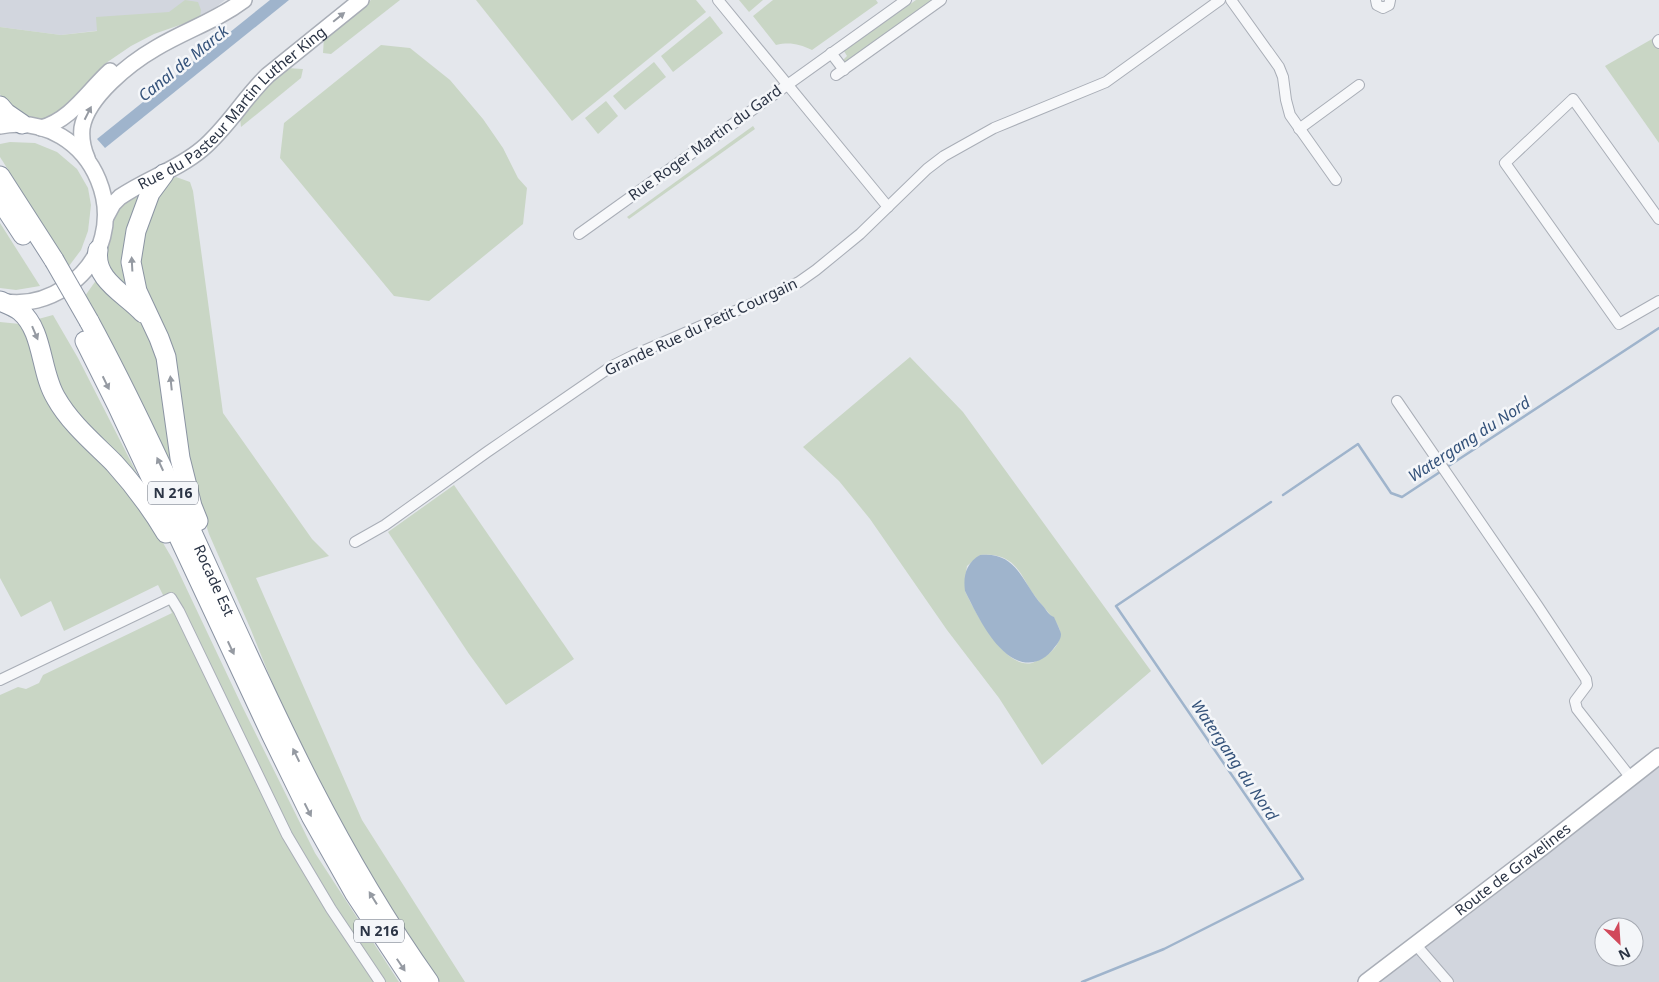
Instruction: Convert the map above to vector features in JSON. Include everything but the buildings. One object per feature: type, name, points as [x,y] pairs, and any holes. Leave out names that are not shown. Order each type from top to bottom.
[{"type":"highway","points":[[0,106],[6,113],[22,124]]},
{"type":"highway","points":[[164,174],[150,193],[136,230],[131,262],[134,280],[163,347],[169,368],[177,444],[192,506],[254,667]]},
{"type":"highway","name":"Rocade Est","points":[[0,176],[47,263],[143,428],[254,667],[335,832],[376,904],[429,982]]},
{"type":"highway","name":"Rocade Est","points":[[0,200],[47,263]]},
{"type":"highway","points":[[98,250],[97,261],[103,275],[112,286],[137,306],[153,326]]},
{"type":"highway","points":[[0,301],[14,307],[28,320],[36,334],[47,380],[56,400],[76,426],[133,485],[164,530],[187,572],[203,588]]},
{"type":"highway","name":"Rocade Est","points":[[82,323],[117,405],[271,734],[316,824],[358,899],[413,982]]},
{"type":"street","points":[[88,160],[82,141],[82,129],[87,114],[98,97],[145,55],[174,38],[219,17],[244,0]]},
{"type":"street","name":"Rue du Pasteur Martin Luther King","points":[[106,217],[113,204],[120,197],[164,174],[203,148],[228,123],[264,78],[361,0]]},
{"type":"street","points":[[718,0],[888,207]]},
{"type":"street","name":"Rue Roger Martin du Gard","points":[[579,234],[906,0]]},
{"type":"street","points":[[831,53],[840,73],[941,0]]},
{"type":"street","name":"Grande Rue du Petit Courgain","points":[[355,542],[385,526],[487,452],[612,366],[799,282],[847,245],[927,169],[944,156],[987,131],[1106,82],[1220,0]]},
{"type":"street","points":[[1231,0],[1279,67],[1283,77],[1288,110],[1299,129],[1336,180]]},
{"type":"street","points":[[1376,0],[1377,5],[1383,8],[1389,5],[1390,0]]},
{"type":"street","points":[[41,128],[55,124],[65,117],[109,72],[138,50],[167,36],[202,25]]},
{"type":"street","points":[[1299,129],[1359,85]]},
{"type":"street","points":[[1659,219],[1573,99],[1505,163],[1619,324],[1659,301]]},
{"type":"street","points":[[0,126],[22,124],[41,128],[67,140],[78,149],[98,176],[103,192],[106,217],[98,250],[84,272],[72,284],[42,299],[25,302],[0,301]]},
{"type":"street","points":[[1397,401],[1586,679],[1587,685],[1575,701],[1577,709],[1631,778]]},
{"type":"street","points":[[0,680],[171,598],[179,611],[286,835],[331,909],[380,982]]},
{"type":"street","name":"Route de Gravelines","points":[[1366,982],[1659,756]]},
{"type":"street","points":[[1416,945],[1448,982]]},
{"type":"shaded area","points":[[0,0],[225,0],[202,18],[61,35],[0,27]]},
{"type":"shaded area","points":[[1659,764],[1659,982],[1375,982],[1470,914]]},
{"type":"green space","points":[[185,0],[198,2],[201,10],[200,18],[154,34],[131,46],[106,63],[61,111],[45,120],[18,116],[4,102],[0,94],[0,27],[61,35],[97,31],[96,17],[169,12]]},
{"type":"green space","points":[[371,0],[400,0],[331,54],[323,53],[324,37]]},
{"type":"green space","points":[[476,0],[696,0],[706,12],[572,121]]},
{"type":"green space","points":[[739,0],[763,0],[749,12]]},
{"type":"green space","points":[[773,0],[876,0],[878,3],[812,50],[794,44],[776,45],[753,16]]},
{"type":"green space","points":[[916,0],[934,0],[846,63],[843,60],[847,56],[844,51]]},
{"type":"green space","points":[[710,16],[723,33],[673,72],[661,56]]},
{"type":"green space","points":[[1659,35],[1659,143],[1605,66]]},
{"type":"green space","points":[[381,45],[410,48],[450,80],[483,119],[503,148],[518,178],[527,188],[523,224],[429,301],[394,296],[280,158],[284,123]]},
{"type":"green space","points":[[654,62],[666,77],[625,110],[613,96]]},
{"type":"green space","points":[[286,68],[303,69],[301,78],[241,127],[240,118],[264,87]]},
{"type":"green space","points":[[606,101],[618,116],[598,134],[585,118]]},
{"type":"green space","points":[[753,126],[755,129],[629,219],[627,217]]},
{"type":"green space","points":[[10,142],[35,143],[57,152],[77,169],[88,188],[91,205],[88,231],[81,250],[69,266],[0,157],[0,144]]},
{"type":"green space","points":[[176,177],[190,182],[193,191],[223,413],[312,539],[329,556],[256,578],[362,820],[465,982],[440,982],[401,925],[352,844],[284,712],[209,534],[193,485],[140,277],[138,249],[150,211],[166,181]]},
{"type":"green space","points":[[145,190],[136,296],[105,272],[106,253],[109,233],[116,215],[127,200]]},
{"type":"green space","points":[[0,223],[40,286],[16,290],[0,288]]},
{"type":"green space","points":[[97,279],[152,333],[187,500],[85,296]]},
{"type":"green space","points":[[53,315],[78,358],[152,503],[149,519],[173,560],[242,706],[315,853],[399,982],[0,982],[0,695],[18,687],[26,689],[39,683],[43,675],[172,613],[158,585],[64,631],[51,601],[21,617],[0,578],[0,322],[20,324]]},
{"type":"green space","points":[[910,357],[963,412],[1151,671],[1042,765],[999,698],[947,630],[870,519],[839,481],[803,447]],"holes":[[[980,555],[999,556],[1013,564],[1020,572],[1031,591],[1050,614],[1060,630],[1060,639],[1051,652],[1032,663],[1022,663],[1011,657],[992,637],[965,591],[967,566]]]},
{"type":"green space","points":[[454,485],[574,659],[506,705],[469,654],[388,532]]},
{"type":"water","points":[[270,0],[289,0],[105,148],[97,139]]},
{"type":"water","points":[[980,555],[993,555],[1003,558],[1011,564],[1047,611],[1054,617],[1061,636],[1060,640],[1045,657],[1029,663],[1017,660],[996,644],[984,627],[965,591],[964,585],[966,570],[971,562]]},
{"type":"waterway","name":"Watergang du Nord","points":[[1447,467],[1659,328]]},
{"type":"waterway","name":"Watergang du Nord","points":[[1283,495],[1358,444],[1391,493],[1402,497],[1443,470]]},
{"type":"waterway","name":"Watergang du Nord","points":[[1082,982],[1164,949],[1303,879],[1116,606],[1271,502]]},
{"type":"water label","name":"Canal de Marck","points":[[183,63]]}]
